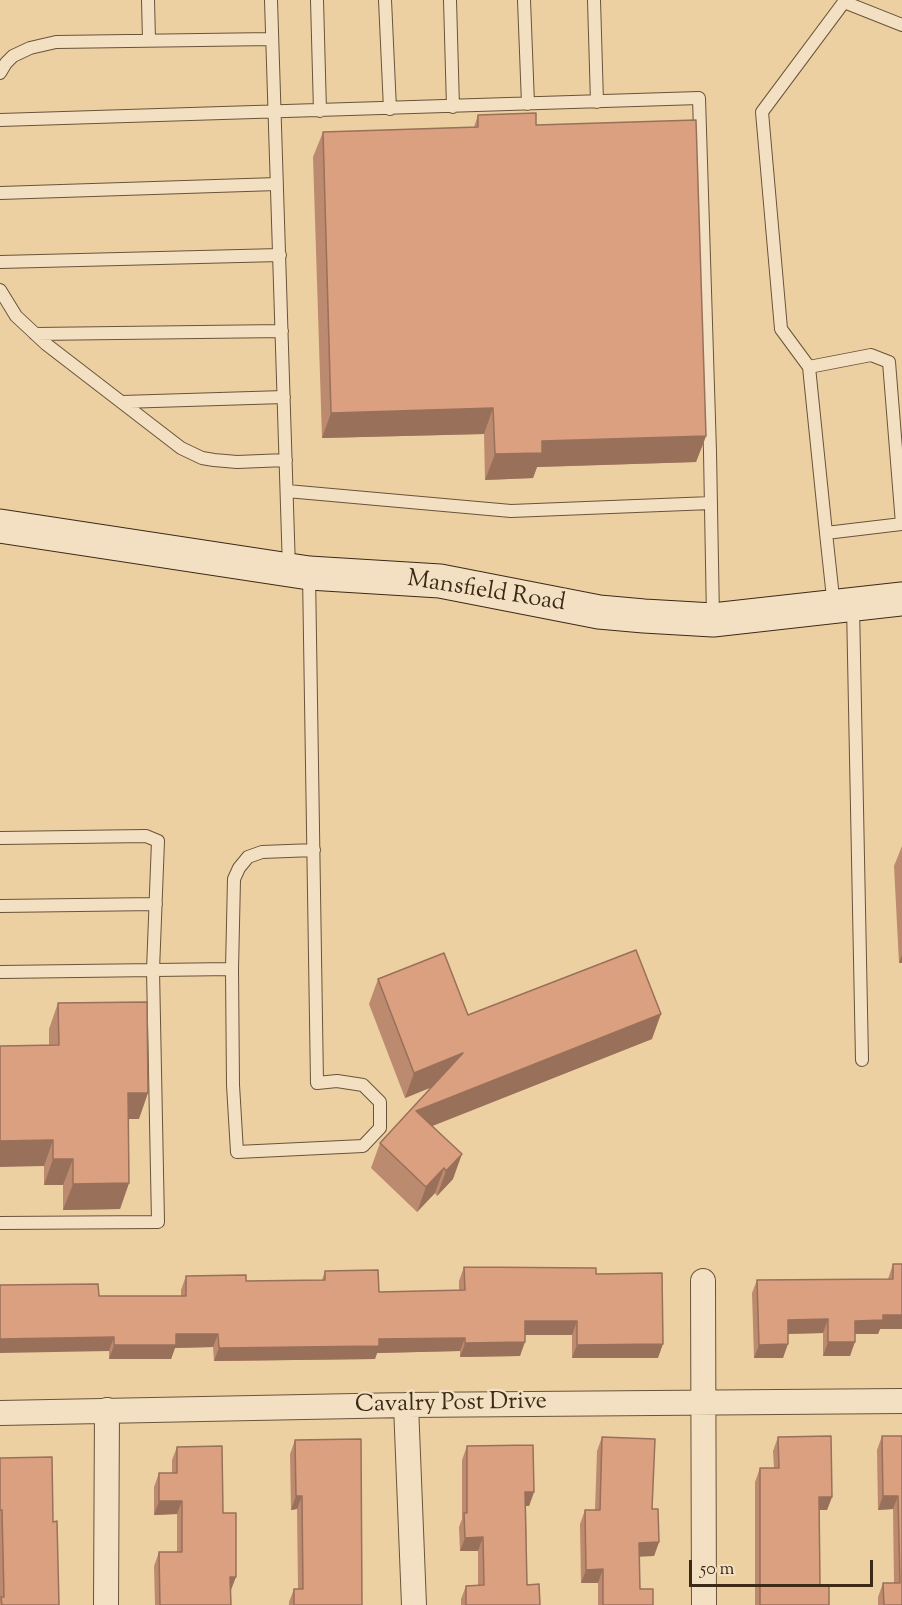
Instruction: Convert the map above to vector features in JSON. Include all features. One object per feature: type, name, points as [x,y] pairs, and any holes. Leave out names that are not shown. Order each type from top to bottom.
[{"type":"street","name":"Mansfield Road","points":[[0,526],[299,572],[440,581],[599,612],[713,620],[902,599]]},
{"type":"street","points":[[703,1281],[704,1605]]},
{"type":"street","name":"Cavalry Post Drive","points":[[0,1413],[406,1405],[902,1401]]},
{"type":"street","points":[[406,1405],[414,1605]]},
{"type":"street","points":[[106,1605],[107,1410]]},
{"type":"lane","points":[[148,0],[149,40]]},
{"type":"lane","points":[[271,0],[287,491],[299,572],[314,850],[317,1083],[337,1081],[363,1085],[380,1102],[380,1128],[363,1146],[237,1152],[232,1084],[234,879],[248,857],[262,852],[314,850]]},
{"type":"lane","points":[[318,0],[320,111]]},
{"type":"lane","points":[[386,0],[390,109]]},
{"type":"lane","points":[[450,0],[453,107]]},
{"type":"lane","points":[[524,0],[528,104]]},
{"type":"lane","points":[[594,0],[597,102]]},
{"type":"lane","points":[[862,1060],[844,606],[826,533],[809,367],[781,329],[762,112],[844,2],[902,25]]},
{"type":"lane","points":[[0,73],[13,56],[56,42],[272,39]]},
{"type":"lane","points":[[0,120],[699,98],[713,620]]},
{"type":"lane","points":[[0,193],[278,184]]},
{"type":"lane","points":[[0,262],[280,255]]},
{"type":"lane","points":[[0,291],[16,316],[35,334],[181,448],[202,458],[237,462],[286,460]]},
{"type":"lane","points":[[35,334],[282,331]]},
{"type":"lane","points":[[809,367],[871,355],[889,362],[902,360]]},
{"type":"lane","points":[[826,533],[902,524],[889,362]]},
{"type":"lane","points":[[122,402],[284,397]]},
{"type":"lane","points":[[287,491],[511,511],[711,503]]},
{"type":"lane","points":[[0,838],[146,836],[158,841],[153,970],[158,1222],[0,1223]]},
{"type":"lane","points":[[0,906],[156,904]]},
{"type":"lane","points":[[0,972],[232,969]]},
{"type":"building","points":[[536,113],[536,125],[696,120],[706,436],[542,441],[542,453],[495,454],[493,408],[331,413],[323,132],[478,127],[478,115]]},
{"type":"building","points":[[636,950],[661,1014],[416,1111],[462,1154],[446,1171],[444,1168],[426,1187],[380,1143],[463,1053],[414,1073],[378,979],[444,953],[468,1015]]},
{"type":"building","points":[[147,1002],[148,1093],[128,1093],[129,1183],[73,1184],[73,1159],[53,1159],[53,1140],[0,1141],[0,1046],[59,1045],[58,1003]]},
{"type":"building","points":[[893,1264],[902,1264],[902,1315],[883,1315],[883,1320],[855,1321],[855,1342],[828,1342],[828,1319],[788,1320],[788,1344],[759,1345],[757,1280],[893,1279]]},
{"type":"building","points":[[464,1267],[596,1268],[596,1274],[662,1273],[663,1344],[577,1345],[577,1321],[525,1321],[525,1342],[465,1343],[465,1338],[379,1339],[379,1346],[219,1348],[218,1334],[176,1334],[176,1345],[114,1345],[114,1337],[0,1339],[0,1285],[98,1284],[99,1296],[186,1296],[186,1276],[246,1275],[246,1281],[325,1280],[325,1271],[378,1270],[379,1292],[465,1290]]},
{"type":"building","points":[[831,1436],[832,1497],[819,1497],[820,1585],[829,1585],[829,1605],[760,1605],[760,1468],[779,1468],[778,1437]]},
{"type":"building","points":[[882,1436],[902,1436],[902,1605],[884,1605],[883,1583],[900,1583],[898,1496],[883,1496]]},
{"type":"building","points":[[602,1437],[655,1439],[652,1509],[658,1509],[659,1542],[639,1543],[640,1589],[653,1589],[653,1605],[603,1605],[603,1569],[586,1570],[585,1510],[600,1510]]},
{"type":"building","points":[[361,1439],[362,1605],[294,1605],[294,1589],[303,1589],[302,1496],[296,1496],[295,1440]]},
{"type":"building","points":[[533,1445],[534,1492],[525,1492],[527,1585],[539,1584],[540,1605],[466,1605],[466,1586],[484,1585],[483,1537],[465,1538],[467,1446]]},
{"type":"building","points":[[222,1446],[223,1513],[236,1513],[236,1577],[230,1577],[231,1605],[160,1605],[159,1552],[182,1552],[182,1501],[159,1501],[159,1473],[177,1473],[177,1447]]},
{"type":"building","points":[[52,1457],[53,1522],[57,1521],[59,1605],[2,1605],[1,1597],[4,1597],[0,1458]]}]
